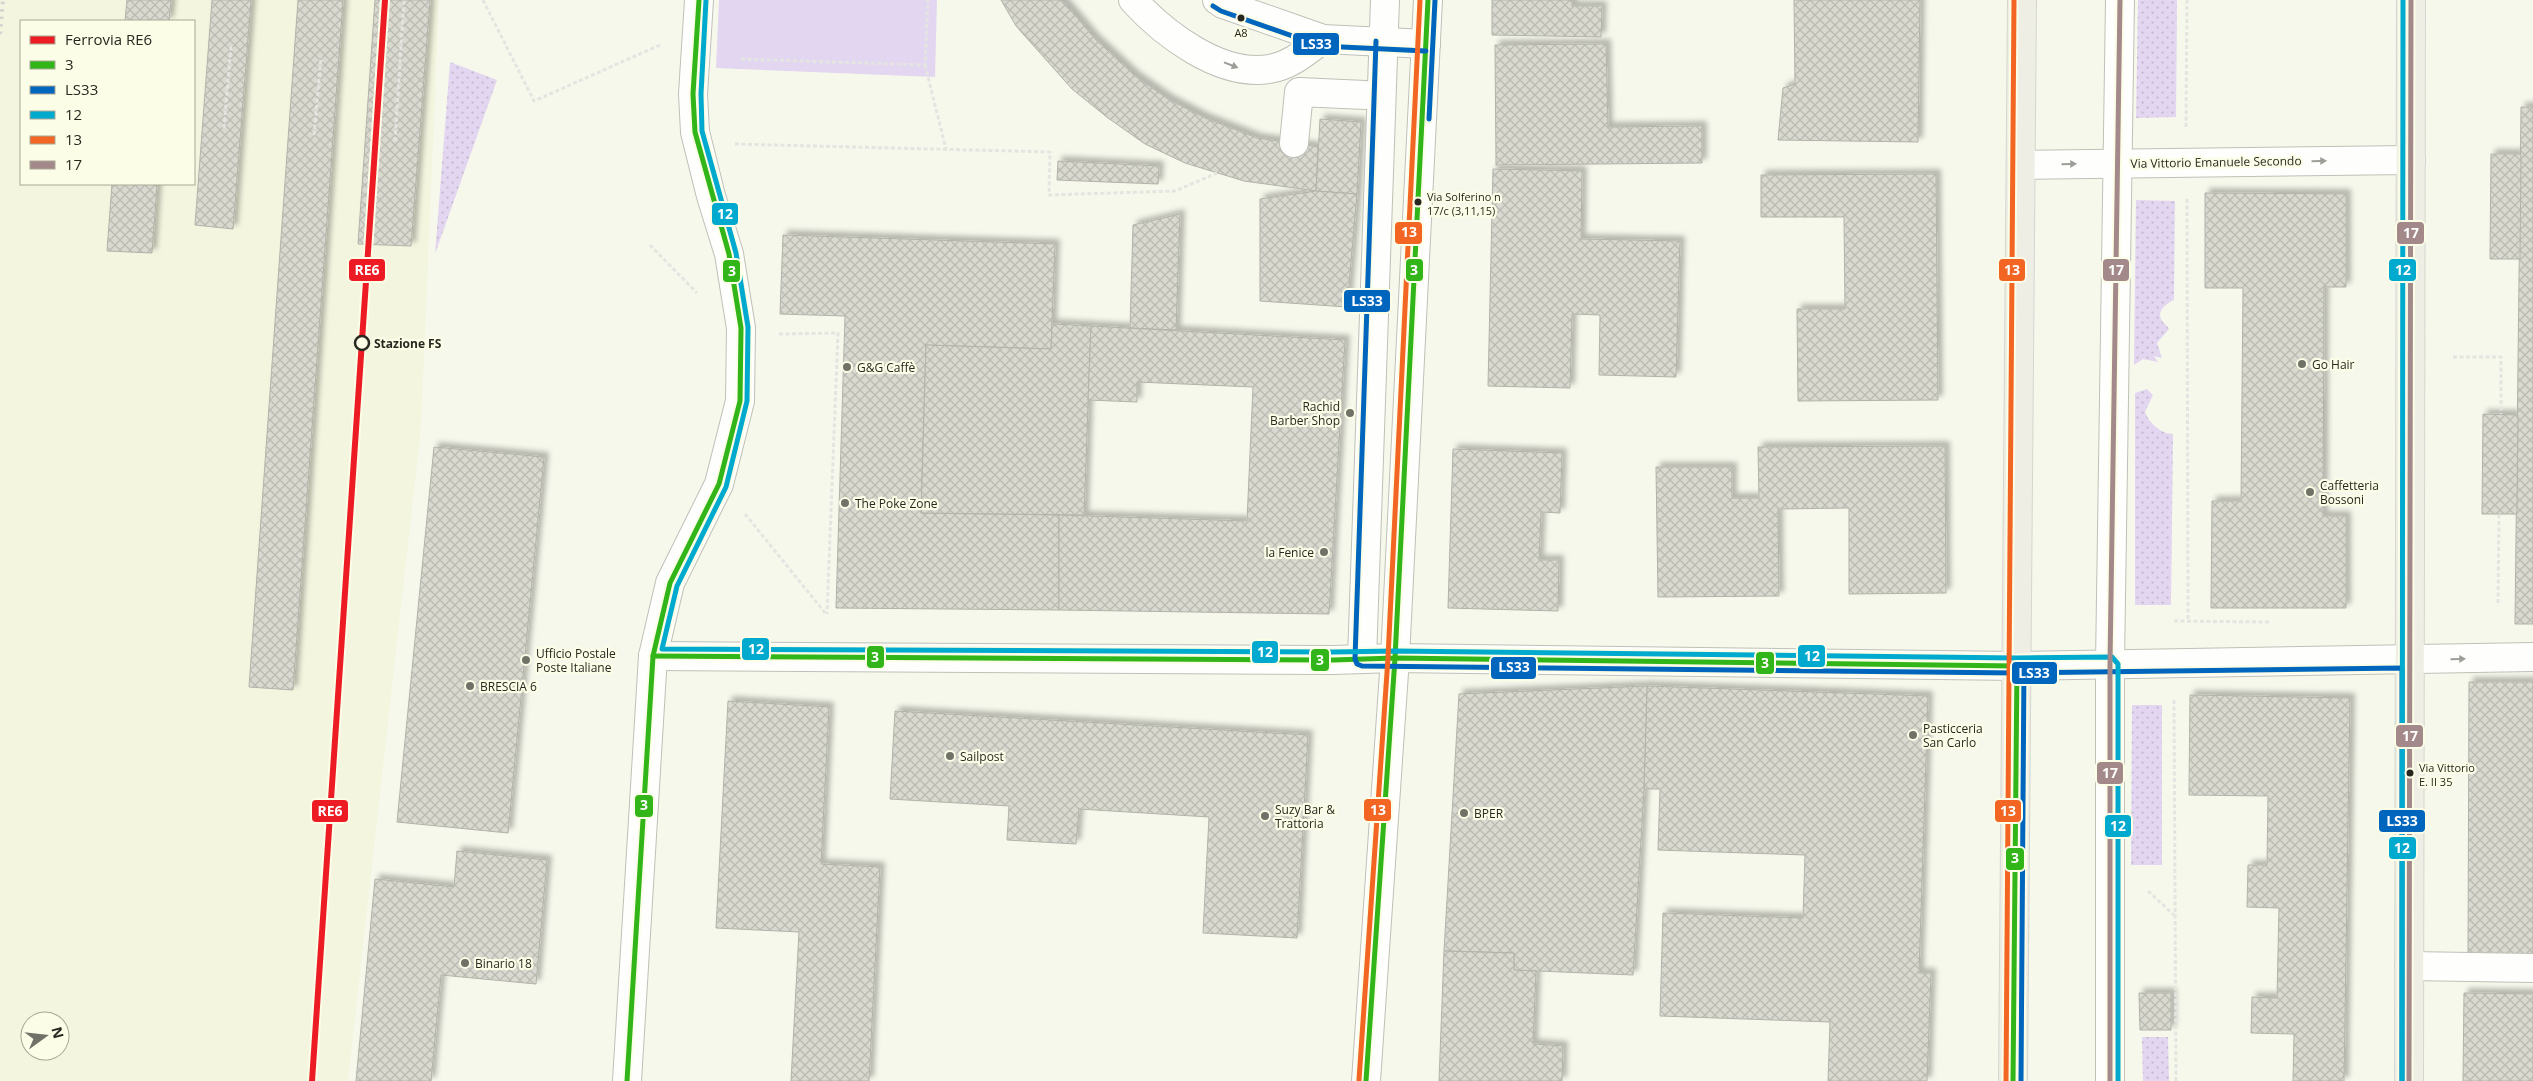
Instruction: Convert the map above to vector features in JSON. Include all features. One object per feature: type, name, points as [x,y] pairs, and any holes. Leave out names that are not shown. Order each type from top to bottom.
[{"type":"main road","points":[[2013,1081],[2022,0]]},
{"type":"main road","points":[[2409,1081],[2412,0]]},
{"type":"street","points":[[627,1081],[653,656],[670,583],[718,484],[740,401],[741,328],[729,254],[697,142],[693,94],[699,0]]},
{"type":"street","points":[[1133,0],[1154,23],[1194,51],[1238,68],[1270,69],[1295,60],[1323,39]]},
{"type":"street","points":[[1217,0],[1223,4],[1323,39],[1426,44]]},
{"type":"street","points":[[1362,658],[1385,0]]},
{"type":"street","points":[[1366,1081],[1395,658],[1428,0]]},
{"type":"street","points":[[2110,1081],[2110,664],[2120,0]]},
{"type":"street","points":[[1294,143],[1299,92],[1365,95]]},
{"type":"street","name":"Via Vittorio Emanuele Secondo","points":[[2021,165],[2411,160]]},
{"type":"street","points":[[653,656],[1395,658],[2017,666],[2533,657]]},
{"type":"street","points":[[2408,966],[2533,968]]},
{"type":"path","points":[[395,141],[404,0]]},
{"type":"path","points":[[483,0],[534,101],[661,45]]},
{"type":"path","points":[[928,0],[925,65],[946,149]]},
{"type":"path","points":[[2186,129],[2187,0]]},
{"type":"path","points":[[224,128],[231,46]]},
{"type":"path","points":[[314,135],[321,57]]},
{"type":"path","points":[[741,59],[925,65]]},
{"type":"path","points":[[697,142],[1050,152],[1049,195],[1175,191],[1217,173]]},
{"type":"path","points":[[2178,196],[2187,196],[2188,621]]},
{"type":"path","points":[[650,245],[701,297]]},
{"type":"path","points":[[745,514],[827,614],[838,333],[779,334]]},
{"type":"path","points":[[2453,357],[2501,357],[2501,414]]},
{"type":"path","points":[[2498,603],[2499,514]]},
{"type":"path","points":[[2174,621],[2273,622]]},
{"type":"path","points":[[2174,696],[2176,1081]]},
{"type":"shaded area","points":[[0,0],[439,0],[421,428],[348,1081],[0,1081]]},
{"type":"shaded area","points":[[719,0],[937,0],[935,77],[716,68]]},
{"type":"shaded area","points":[[2138,0],[2177,0],[2176,117],[2136,118]]},
{"type":"shaded area","points":[[450,62],[497,80],[435,254]]},
{"type":"shaded area","points":[[2136,200],[2175,201],[2174,300],[2166,305],[2160,313],[2161,319],[2169,329],[2157,343],[2162,358],[2154,356],[2158,362],[2143,359],[2134,365]]},
{"type":"shaded area","points":[[2147,389],[2153,395],[2145,412],[2147,416],[2152,424],[2160,430],[2173,434],[2171,605],[2135,605],[2135,393]]},
{"type":"shaded area","points":[[2132,705],[2162,705],[2162,865],[2131,865]]},
{"type":"shaded area","points":[[2142,1037],[2168,1037],[2169,1081],[2143,1081]]},
{"type":"building","points":[[127,0],[171,0],[169,20],[125,20]]},
{"type":"building","points":[[212,0],[251,0],[233,229],[195,225]]},
{"type":"building","points":[[298,0],[343,0],[293,690],[249,687]]},
{"type":"building","points":[[375,0],[430,0],[411,246],[358,244]]},
{"type":"building","points":[[1001,0],[1062,0],[1095,39],[1135,76],[1168,99],[1205,118],[1257,138],[1318,147],[1316,191],[1244,181],[1185,163],[1145,144],[1072,89],[1016,26]]},
{"type":"building","points":[[1492,0],[1572,0],[1572,6],[1602,6],[1601,37],[1492,35]]},
{"type":"building","points":[[1794,0],[1920,0],[1918,142],[1778,140],[1783,88],[1795,84]]},
{"type":"building","points":[[1606,44],[1608,127],[1702,126],[1702,163],[1496,165],[1495,45]]},
{"type":"building","points":[[2521,107],[2533,107],[2533,624],[2515,624]]},
{"type":"building","points":[[1320,119],[1361,122],[1357,194],[1316,191]]},
{"type":"building","points":[[2491,154],[2521,154],[2520,259],[2490,259]]},
{"type":"building","points":[[1058,161],[1159,166],[1158,184],[1057,180]]},
{"type":"building","points":[[1493,169],[1582,171],[1581,239],[1680,241],[1676,377],[1599,375],[1600,315],[1572,314],[1570,388],[1488,386]]},
{"type":"building","points":[[1936,174],[1938,400],[1798,401],[1797,309],[1845,309],[1844,217],[1761,217],[1761,175]]},
{"type":"building","points":[[112,185],[157,185],[152,253],[107,251]]},
{"type":"building","points":[[1316,191],[1357,194],[1347,307],[1260,301],[1260,199]]},
{"type":"building","points":[[2205,193],[2346,194],[2346,287],[2324,287],[2323,516],[2346,516],[2346,608],[2211,608],[2212,501],[2241,501],[2243,288],[2205,288]]},
{"type":"building","points":[[1180,214],[1176,330],[1130,328],[1133,225]]},
{"type":"building","points":[[783,235],[1055,244],[1051,349],[926,345],[921,513],[1059,515],[1059,610],[836,608],[845,316],[780,314]]},
{"type":"building","points":[[1052,324],[1091,326],[1084,515],[921,513],[926,345],[1051,349]]},
{"type":"building","points":[[1091,326],[1345,340],[1329,614],[1059,610],[1059,515],[1247,521],[1253,387],[1137,382],[1137,402],[1088,400]]},
{"type":"building","points":[[2483,414],[2518,415],[2517,514],[2482,514]]},
{"type":"building","points":[[1945,446],[1946,593],[1849,594],[1849,508],[1778,509],[1779,596],[1658,597],[1656,467],[1732,467],[1732,498],[1759,498],[1758,447]]},
{"type":"building","points":[[434,447],[544,457],[508,833],[397,822]]},
{"type":"building","points":[[1453,449],[1562,453],[1560,513],[1541,512],[1539,560],[1559,560],[1558,611],[1448,608]]},
{"type":"building","points":[[2469,682],[2533,682],[2533,954],[2468,954]]},
{"type":"building","points":[[1647,686],[1928,696],[1919,973],[1931,973],[1927,1081],[1828,1081],[1830,1022],[1660,1016],[1663,913],[1803,918],[1805,855],[1658,850],[1660,789],[1644,789]]},
{"type":"building","points":[[1647,686],[1644,789],[1633,975],[1514,970],[1514,953],[1444,951],[1459,694]]},
{"type":"building","points":[[2190,695],[2350,698],[2344,1081],[2293,1081],[2294,1034],[2251,1033],[2252,997],[2277,998],[2279,908],[2247,907],[2248,865],[2267,865],[2268,796],[2189,795]]},
{"type":"building","points":[[728,701],[829,707],[821,864],[880,867],[869,1081],[791,1081],[799,932],[716,928]]},
{"type":"building","points":[[895,711],[1308,735],[1297,938],[1203,933],[1209,817],[1079,809],[1076,844],[1007,840],[1009,806],[890,799]]},
{"type":"building","points":[[457,851],[547,860],[536,984],[441,975],[431,1081],[356,1081],[375,879],[454,887]]},
{"type":"building","points":[[1444,951],[1514,953],[1514,970],[1536,971],[1533,1044],[1563,1046],[1562,1081],[1439,1081]]},
{"type":"building","points":[[2139,993],[2171,993],[2171,1030],[2140,1030]]},
{"type":"building","points":[[2464,993],[2533,994],[2533,1081],[2463,1081]]},
{"type":"railway","points":[[0,34],[3,0]]},
{"type":"rail line","name":"RE6","points":[[312,1081],[385,0]]},
{"type":"transit line","name":"3","points":[[627,1081],[653,656],[670,583],[719,484],[740,401],[741,328],[729,254],[695,132],[693,94],[699,0]]},
{"type":"transit line","name":"12","points":[[706,0],[701,94],[702,131],[736,253],[748,327],[747,401],[726,487],[677,586],[662,649],[1395,651],[2017,658],[2112,657],[2118,664],[2118,1081]]},
{"type":"transit line","name":"13","points":[[1359,1080],[1388,658],[1420,0]]},
{"type":"transit line","name":"3","points":[[1366,1081],[1395,658],[1428,0]]},
{"type":"transit line","name":"LS33","points":[[1429,119],[1435,0]]},
{"type":"transit line","name":"13","points":[[2006,1081],[2014,0]]},
{"type":"transit line","name":"17","points":[[2110,1081],[2110,664],[2120,0]]},
{"type":"transit line","name":"12","points":[[2402,1081],[2403,0]]},
{"type":"transit line","name":"17","points":[[2409,1081],[2411,0]]},
{"type":"transit line","name":"LS33","points":[[1213,6],[1221,11],[1321,46],[1426,51]]},
{"type":"transit line","name":"LS33","points":[[1376,41],[1355,659],[1357,664],[1362,666],[2017,673],[2402,668],[2402,1081]]},
{"type":"transit line","name":"3","points":[[653,656],[1333,660],[1395,658],[2017,666],[2013,1081]]},
{"type":"transit line","name":"LS33","points":[[2021,1081],[2024,666]]},
{"type":"place","name":"A8","points":[[1241,18]]},
{"type":"place","name":"Via Solferino n 17/c (3,11,15)","points":[[1418,202]]},
{"type":"place","name":"Stazione FS","points":[[362,343]]},
{"type":"place","name":"Go Hair","points":[[2302,364]]},
{"type":"place","name":"G&G Caffè","points":[[847,367]]},
{"type":"place","name":"Rachid Barber Shop","points":[[1350,413]]},
{"type":"place","name":"Caffetteria Bossoni","points":[[2310,492]]},
{"type":"place","name":"The Poke Zone","points":[[845,503]]},
{"type":"place","name":"la Fenice","points":[[1324,552]]},
{"type":"place","name":"Ufficio Postale Poste Italiane","points":[[526,660]]},
{"type":"place","name":"BRESCIA 6","points":[[470,686]]},
{"type":"place","name":"Pasticceria San Carlo","points":[[1913,735]]},
{"type":"place","name":"Sailpost","points":[[950,756]]},
{"type":"place","name":"Via Vittorio E. II 35","points":[[2410,773]]},
{"type":"place","name":"BPER","points":[[1464,813]]},
{"type":"place","name":"Suzy Bar & Trattoria","points":[[1265,816]]},
{"type":"place","name":"Binario 18","points":[[465,963]]}]
